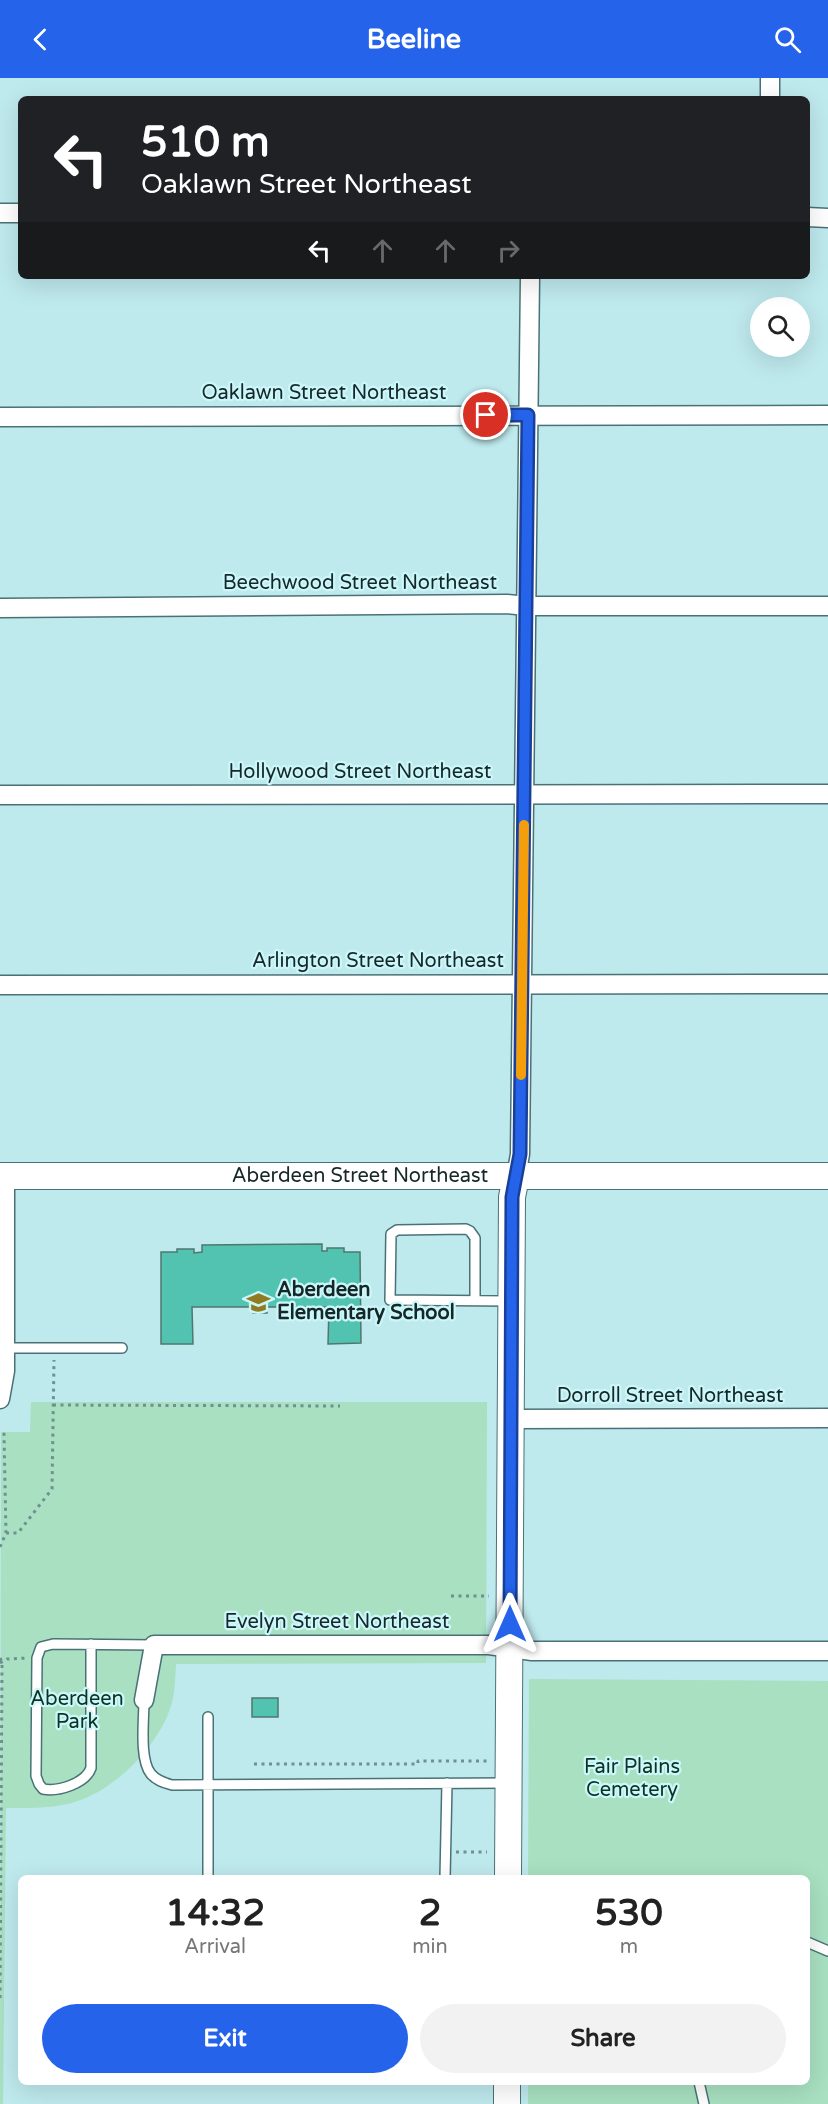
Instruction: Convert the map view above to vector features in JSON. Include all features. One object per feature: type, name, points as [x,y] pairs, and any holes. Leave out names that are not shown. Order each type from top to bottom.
[{"type":"street","points":[[770,78],[770,96]]},
{"type":"street","points":[[0,213],[18,213]]},
{"type":"street","points":[[810,218],[828,218]]},
{"type":"street","points":[[508,1875],[512,1197],[520,1154],[530,279]]},
{"type":"street","name":"Oaklawn Street Northeast","points":[[0,417],[828,415]]},
{"type":"street","name":"Beechwood Street Northeast","points":[[0,608],[507,604],[527,606],[828,606]]},
{"type":"street","name":"Hollywood Street Northeast","points":[[0,795],[828,794]]},
{"type":"street","name":"Arlington Street Northeast","points":[[0,985],[828,984]]},
{"type":"street","points":[[0,1399],[4,1383],[5,1348],[3,1176]]},
{"type":"street","name":"Aberdeen Street Northeast","points":[[3,1176],[828,1176]]},
{"type":"street","name":"Dorroll Street Northeast","points":[[512,1419],[828,1418]]},
{"type":"street","points":[[144,1700],[154,1645]]},
{"type":"street","name":"Evelyn Street Northeast","points":[[154,1645],[489,1645],[531,1651],[828,1652]]},
{"type":"street","points":[[507,2085],[507,2104]]},
{"type":"lane","points":[[475,1300],[475,1238],[470,1231],[466,1229],[397,1230],[392,1234],[390,1237],[390,1300],[512,1301]]},
{"type":"lane","points":[[5,1348],[122,1348]]},
{"type":"lane","points":[[92,1644],[91,1768],[89,1775],[83,1780],[51,1791],[43,1790],[36,1776],[37,1658],[41,1647],[47,1644],[92,1644],[154,1645]]},
{"type":"lane","points":[[144,1700],[146,1766],[151,1775],[172,1785],[509,1783]]},
{"type":"lane","points":[[208,1717],[208,1875]]},
{"type":"lane","points":[[445,1875],[447,1783]]},
{"type":"lane","points":[[810,1943],[828,1951]]},
{"type":"lane","points":[[700,2085],[704,2104]]},
{"type":"path","points":[[6,1533],[18,1533],[52,1489],[54,1348]]},
{"type":"path","points":[[53,1405],[340,1406]]},
{"type":"path","points":[[0,1547],[6,1533],[4,1434],[7,1428]]},
{"type":"path","points":[[451,1596],[489,1596]]},
{"type":"path","points":[[0,1658],[0,2000]]},
{"type":"path","points":[[1,1663],[7,1659],[37,1658]]},
{"type":"path","points":[[254,1764],[418,1764],[418,1761],[488,1761]]},
{"type":"path","points":[[445,1852],[487,1852]]},
{"type":"green space","name":"Aberdeen Park","points":[[31,1402],[487,1402],[486,1663],[176,1664],[173,1698],[164,1723],[146,1750],[123,1774],[97,1793],[64,1805],[6,1808],[3,2104],[0,2104],[1,1432],[30,1432]]},
{"type":"green space","name":"Fair Plains Cemetery","points":[[529,1679],[828,1681],[828,2104],[528,2104],[528,2085],[810,2085],[810,1875],[528,1875]]},
{"type":"building","name":"Aberdeen Elementary School","points":[[322,1244],[322,1251],[327,1251],[327,1248],[344,1248],[344,1252],[360,1252],[361,1343],[328,1344],[329,1307],[267,1307],[267,1313],[253,1313],[253,1307],[192,1307],[193,1344],[161,1344],[161,1252],[194,1249],[194,1253],[202,1252],[202,1245]]},
{"type":"building","points":[[252,1698],[278,1698],[278,1717],[252,1717]]},
{"type":"slow traffic","points":[[521,1075],[524,825]]},
{"type":"place","name":"Aberdeen Elementary School","points":[[259,1302]]},
{"type":"route","points":[[486,415],[528,415],[520,1154],[512,1197],[510,1624]]}]
